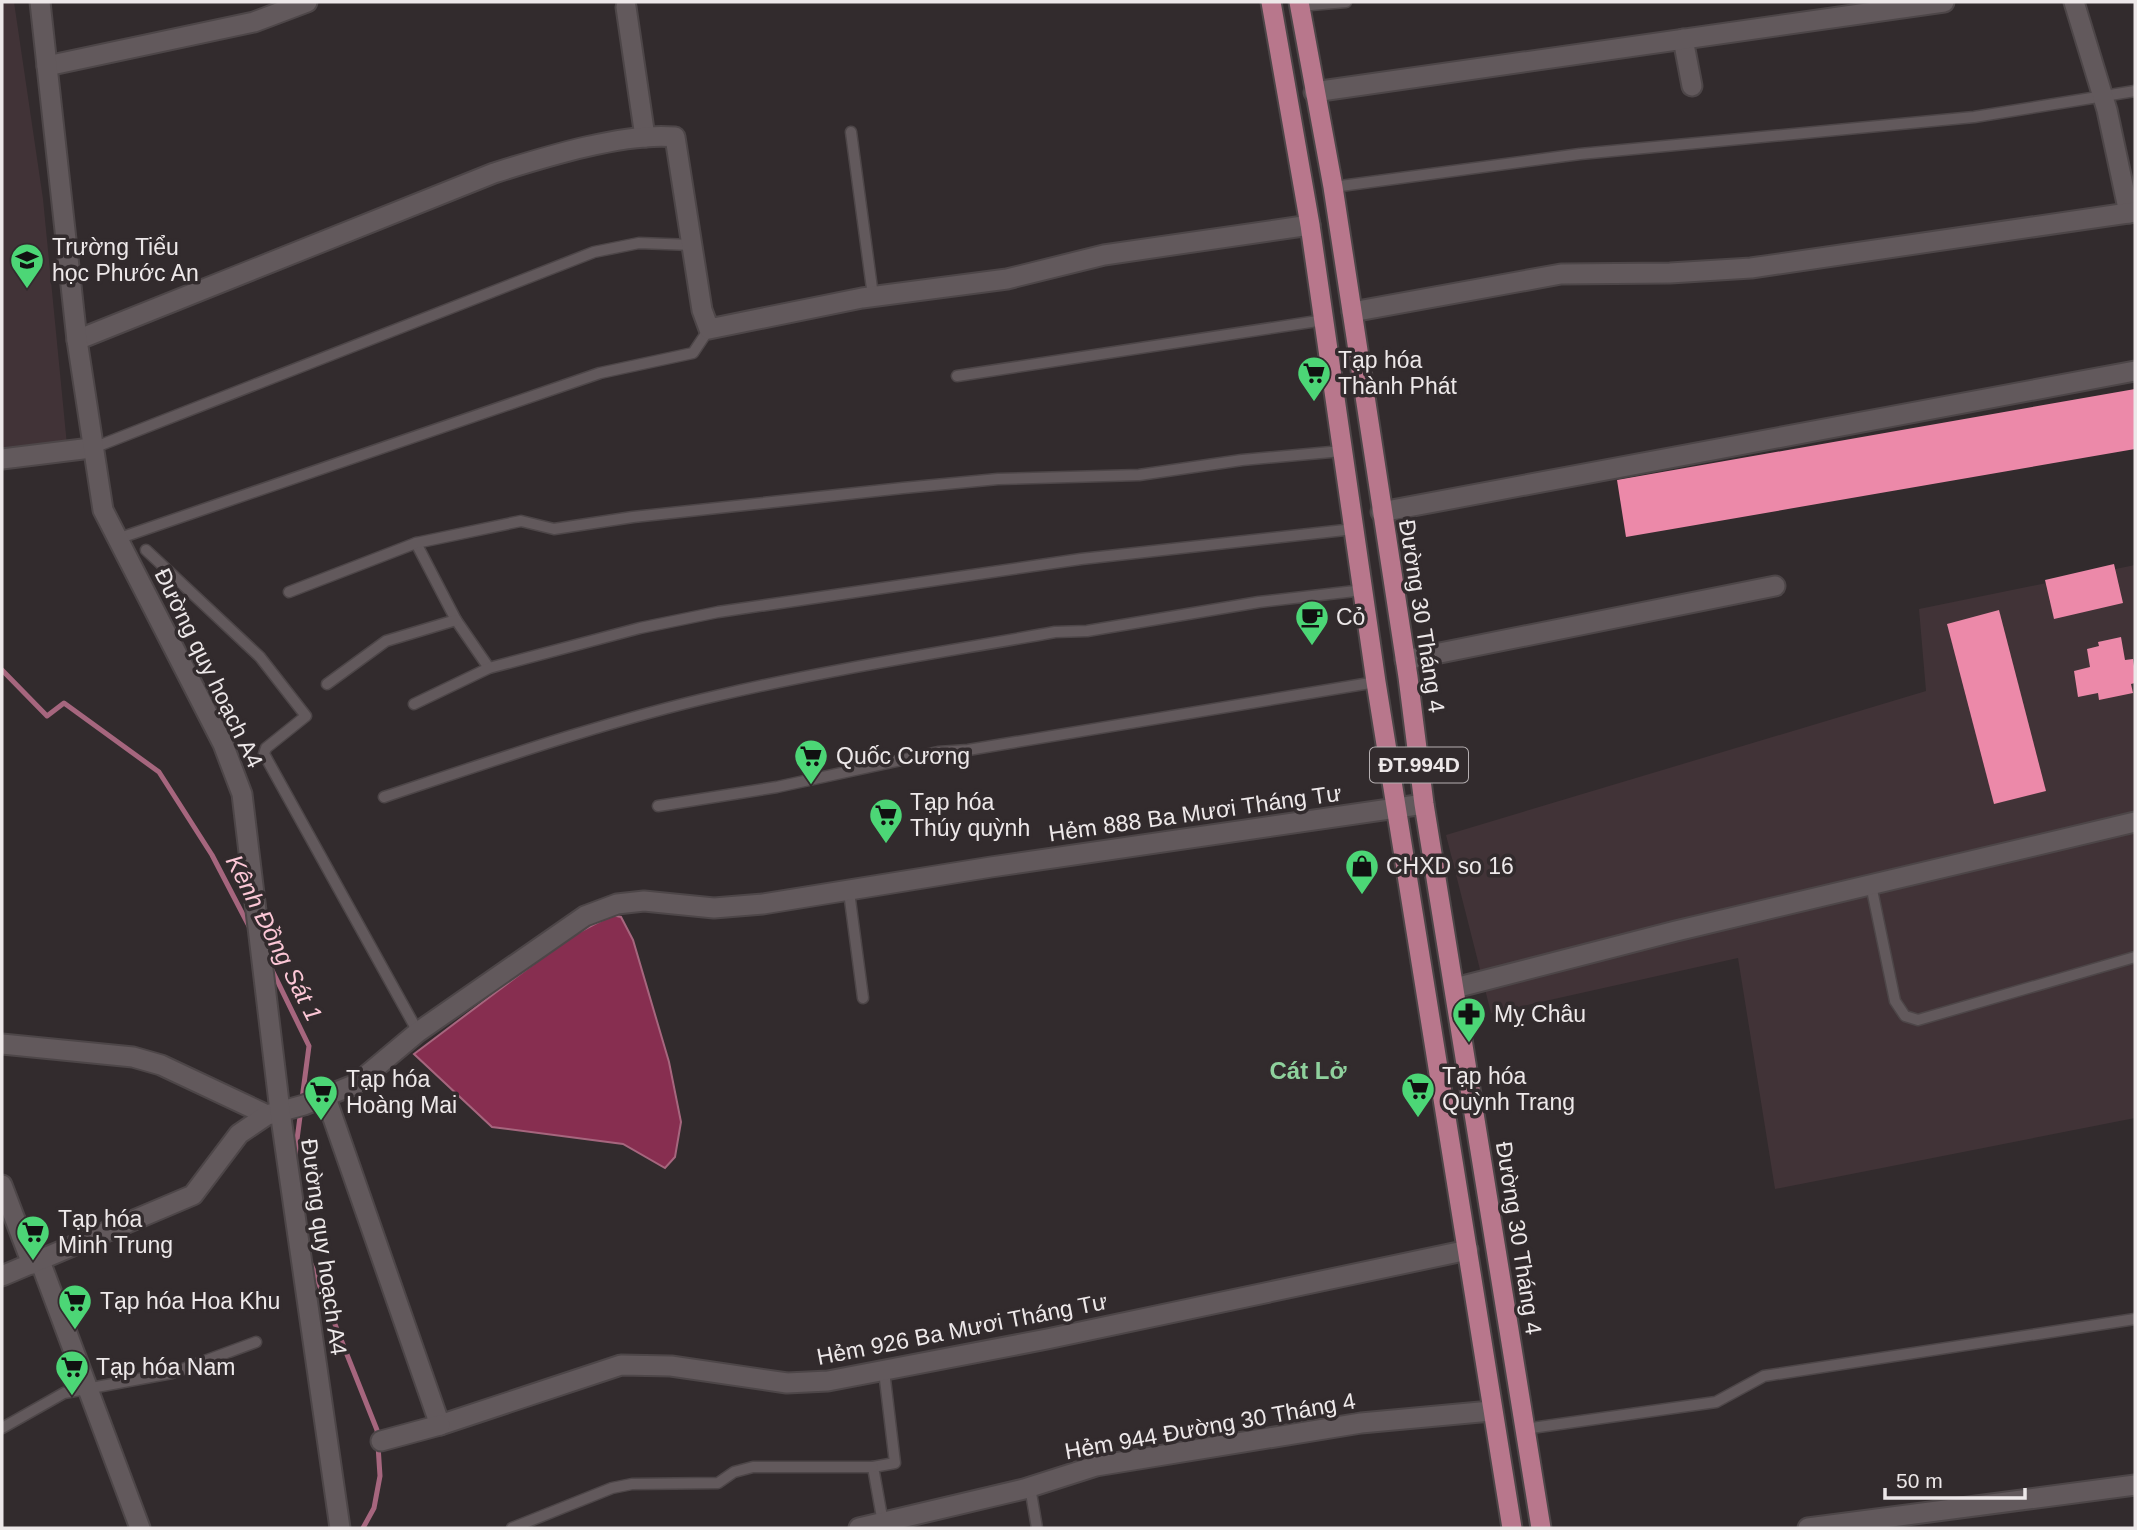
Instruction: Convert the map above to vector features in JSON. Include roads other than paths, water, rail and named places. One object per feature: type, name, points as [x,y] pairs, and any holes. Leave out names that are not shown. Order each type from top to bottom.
[{"type":"main road","name":"ĐT.994D","points":[[1271,2],[1310,225],[1376,682],[1468,1250],[1491,1411],[1512,1528]]},
{"type":"main road","name":"Đường 30 Tháng 4","points":[[1299,4],[1334,187],[1424,804],[1541,1528]]},
{"type":"main road","points":[[1324,320],[1352,312]]},
{"type":"main road","points":[[1426,995],[1455,988]]},
{"type":"street","name":"Đường quy hoạch A4","points":[[40,2],[77,340],[91,448],[103,510],[223,744],[242,794],[273,1113],[340,1528]]},
{"type":"street","points":[[47,66],[244,24],[307,2]]},
{"type":"street","points":[[1314,92],[1944,2]]},
{"type":"street","points":[[1352,312],[1561,274],[1670,273],[1751,268],[2132,213],[2102,94],[2074,2]]},
{"type":"street","points":[[625,7],[645,137]]},
{"type":"street","points":[[1683,39],[1692,86]]},
{"type":"street","points":[[77,340],[494,173],[546,158],[645,137],[674,137],[702,310],[709,329],[873,296],[961,287],[1114,253],[1310,225]]},
{"type":"street","points":[[1381,512],[2135,371]]},
{"type":"street","points":[[2,459],[91,448]]},
{"type":"street","points":[[1405,660],[1775,586]]},
{"type":"street","name":"Hẻm 888 Ba Mươi Tháng Tư","points":[[2,1276],[193,1195],[239,1134],[273,1113],[356,1084],[418,1032],[585,916],[617,904],[644,901],[714,908],[849,892],[1004,865],[1424,804]]},
{"type":"street","points":[[1455,988],[2135,822]]},
{"type":"street","points":[[2,1044],[132,1058],[161,1065],[273,1113]]},
{"type":"street","points":[[325,1095],[440,1425]]},
{"type":"street","points":[[2,1185],[36,1262],[140,1528]]},
{"type":"street","name":"Hẻm 926 Ba Mươi Tháng Tư","points":[[381,1441],[494,1410],[593,1372],[621,1365],[671,1366],[741,1379],[787,1383],[828,1381],[1060,1337],[1468,1250]]},
{"type":"street","name":"Hẻm 944 Đường 30 Tháng 4","points":[[859,1528],[1030,1487],[1096,1466],[1361,1423],[1491,1411]]},
{"type":"street","points":[[1808,1528],[2135,1485]]},
{"type":"lane","points":[[1299,4],[1346,2]]},
{"type":"lane","points":[[1334,187],[1580,154],[1974,117],[2102,94],[2135,91]]},
{"type":"lane","points":[[852,132],[873,296]]},
{"type":"lane","points":[[91,448],[594,251],[639,243],[692,245]]},
{"type":"lane","points":[[957,376],[1324,320]]},
{"type":"lane","points":[[117,539],[600,373],[693,353],[709,329]]},
{"type":"lane","points":[[289,592],[416,543],[520,521],[554,529],[633,517],[892,489],[998,480],[1139,475],[1242,460],[1342,451]]},
{"type":"lane","points":[[414,704],[488,668],[640,628],[766,604],[1081,559],[1355,529]]},
{"type":"lane","points":[[416,543],[456,620],[488,668]]},
{"type":"lane","points":[[146,550],[260,657],[306,716],[266,748],[264,754],[418,1032]]},
{"type":"lane","points":[[384,797],[536,747],[718,695],[830,671],[1055,632],[1087,631],[1259,603],[1364,590]]},
{"type":"lane","points":[[327,684],[386,641],[412,631],[456,620]]},
{"type":"lane","points":[[658,806],[777,787],[938,752],[968,750],[1376,682]]},
{"type":"lane","points":[[1871,885],[1895,1000],[1905,1016],[1918,1020],[2135,957]]},
{"type":"lane","points":[[849,892],[863,998]]},
{"type":"lane","points":[[1524,1429],[1716,1402],[1764,1376],[2135,1319]]},
{"type":"lane","points":[[2,1428],[64,1393],[172,1373],[256,1342]]},
{"type":"lane","points":[[512,1528],[612,1488],[632,1484],[718,1483],[734,1472],[753,1467],[873,1468],[895,1463],[884,1371]]},
{"type":"lane","points":[[873,1468],[883,1524]]},
{"type":"lane","points":[[1030,1487],[1037,1528]]},
{"type":"waterway","name":"Kênh Đồng Sát 1","points":[[2,670],[47,716],[64,703],[159,772],[212,855],[250,928]]},
{"type":"waterway","name":"Kênh Đồng Sát 1","points":[[271,968],[309,1046],[302,1099]]},
{"type":"waterway","name":"Kênh Đồng Sát 1","points":[[295,1155],[301,1109]]},
{"type":"waterway","name":"Kênh Đồng Sát 1","points":[[311,1264],[377,1430],[380,1476],[374,1508],[363,1528]]},
{"type":"place","name":"Trường Tiểu học Phước An","points":[[27,290]]},
{"type":"place","name":"Tạp hóa Thành Phát","points":[[1314,403]]},
{"type":"place","name":"Cỏ","points":[[1312,647]]},
{"type":"place","name":"Quốc Cương","points":[[811,786]]},
{"type":"place","name":"Tạp hóa Thúy quỳnh","points":[[886,845]]},
{"type":"place","name":"CHXD so 16","points":[[1362,896]]},
{"type":"place","name":"Mỵ Châu","points":[[1469,1044]]},
{"type":"place","name":"Tạp hóa Quỳnh Trang","points":[[1418,1119]]},
{"type":"place","name":"Tạp hóa Hoàng Mai","points":[[321,1122]]},
{"type":"place","name":"Tạp hóa Minh Trung","points":[[33,1262]]},
{"type":"place","name":"Tạp hóa Hoa Khu","points":[[75,1331]]},
{"type":"place","name":"Tạp hóa Nam","points":[[72,1397]]},
{"type":"district","name":"Cát Lở","points":[[1308,1071]]}]
